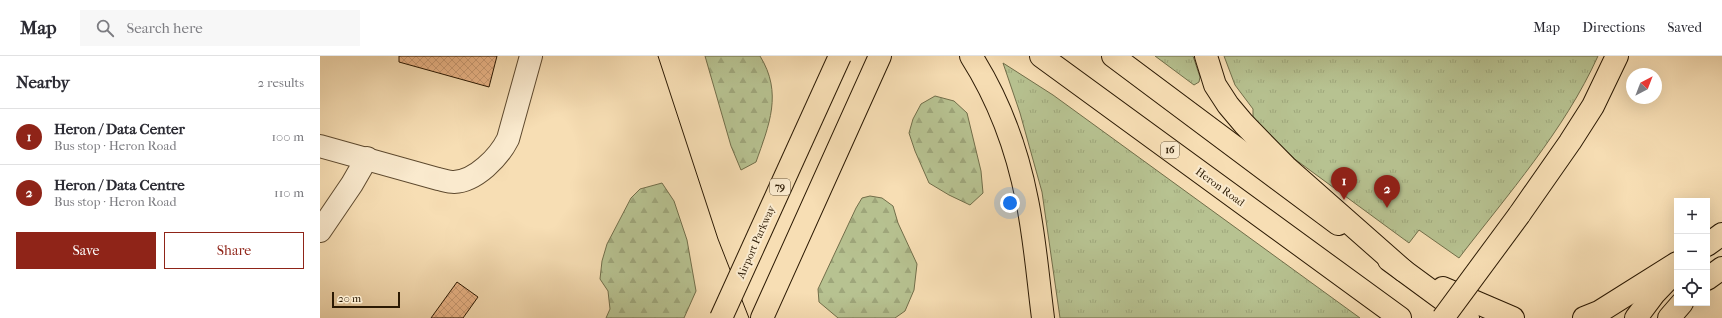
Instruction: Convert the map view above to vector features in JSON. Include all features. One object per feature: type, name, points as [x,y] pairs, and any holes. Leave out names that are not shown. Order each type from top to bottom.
[{"type":"main road","name":"Airport Parkway","points":[[721,318],[840,56]]},
{"type":"main road","points":[[762,318],[880,56]]},
{"type":"main road","points":[[971,56],[984,77],[997,104],[1020,168],[1027,201],[1043,318]]},
{"type":"main road","name":"Heron Road","points":[[1041,56],[1400,318]]},
{"type":"main road","points":[[1113,56],[1301,197],[1468,318]]},
{"type":"main road","points":[[1206,56],[1214,85],[1228,106],[1244,124],[1286,167],[1404,271],[1514,318]]},
{"type":"main road","points":[[1444,318],[1570,142],[1593,106],[1617,56]]},
{"type":"main road","points":[[1710,243],[1722,234]]},
{"type":"main road","points":[[1584,318],[1599,312],[1674,265]]},
{"type":"main road","points":[[1710,278],[1722,268]]},
{"type":"main road","points":[[1636,318],[1654,294],[1674,273]]},
{"type":"main road","points":[[1669,318],[1679,306]]},
{"type":"main road","points":[[1682,318],[1689,306]]},
{"type":"lane","points":[[320,146],[438,179],[454,182],[466,178],[479,172],[496,158],[508,139],[532,56]]},
{"type":"lane","points":[[320,230],[352,184],[367,158]]},
{"type":"green space","points":[[705,56],[760,56],[767,70],[771,83],[772,96],[772,109],[769,122],[756,162],[741,170],[731,146]]},
{"type":"green space","points":[[1155,56],[1193,56],[1200,77],[1199,82],[1194,85]]},
{"type":"green space","points":[[1224,56],[1598,56],[1584,84],[1552,136],[1516,186],[1459,258],[1419,230],[1409,243],[1296,160],[1253,121],[1253,109],[1235,85]]},
{"type":"green space","points":[[1003,63],[1053,95],[1360,318],[1060,318],[1042,192],[1020,113]]},
{"type":"green space","points":[[935,96],[954,101],[967,113],[981,171],[983,193],[970,205],[929,183],[909,133],[913,119],[921,104]]},
{"type":"green space","points":[[662,183],[674,201],[687,240],[696,291],[684,318],[606,318],[610,309],[608,291],[600,279],[602,261],[607,244],[631,198],[640,189]]},
{"type":"green space","points":[[870,196],[882,198],[893,206],[898,223],[917,264],[914,290],[905,311],[895,318],[838,318],[819,302],[818,289],[856,208],[862,198]]},
{"type":"building","points":[[399,56],[497,56],[489,87],[399,62]]},
{"type":"building","points":[[457,282],[478,297],[463,318],[431,318]]},
{"type":"tram line","points":[[658,56],[718,239],[749,318]]},
{"type":"place","name":"Heron / Data Center","points":[[1344,200]]},
{"type":"place","name":"Heron / Data Centre","points":[[1387,208]]}]
